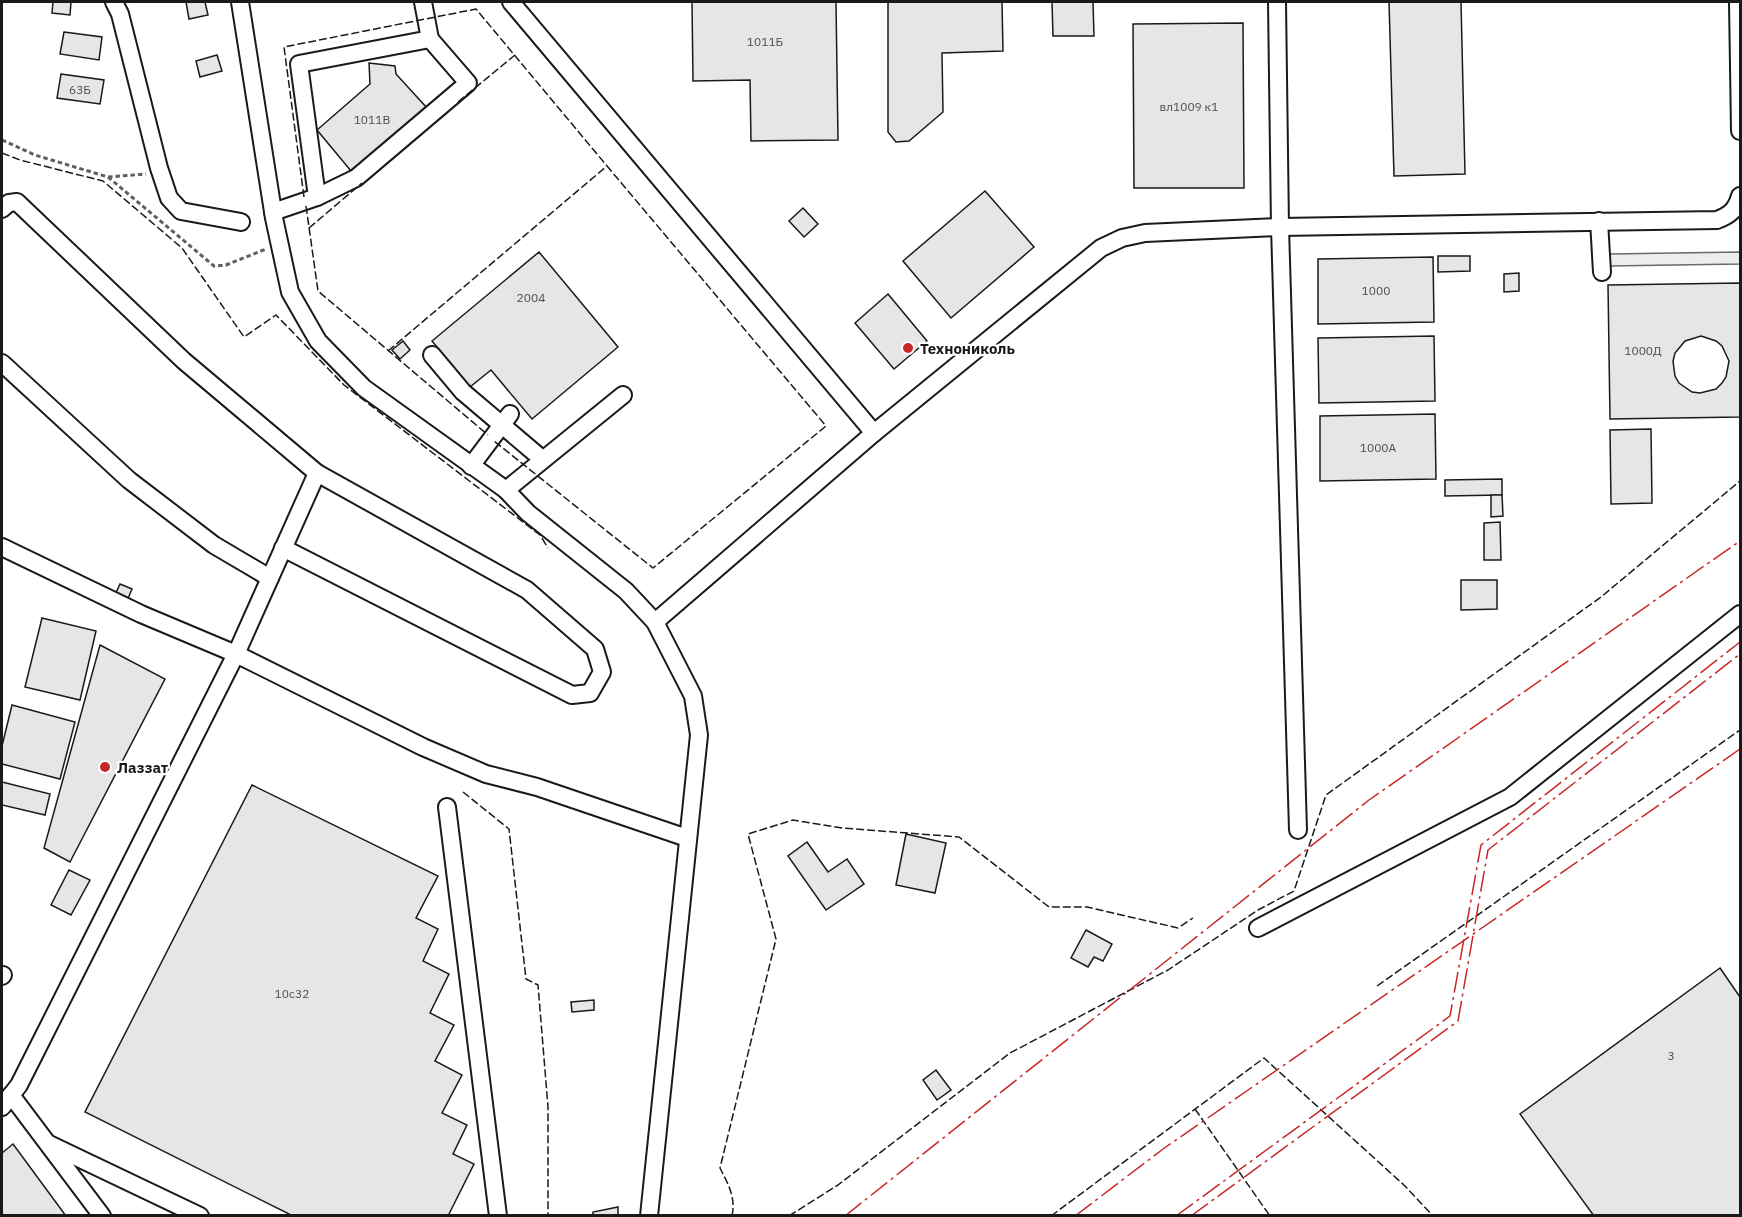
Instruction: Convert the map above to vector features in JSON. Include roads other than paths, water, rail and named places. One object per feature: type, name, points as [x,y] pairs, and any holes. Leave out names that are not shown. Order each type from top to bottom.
[{"type":"street","points":[[114,2],[120,14],[169,198],[181,211],[241,222]]},
{"type":"street","points":[[240,2],[273,215],[290,292],[318,341],[364,388],[506,490],[528,513],[626,591],[655,622],[693,696],[699,735],[649,1215]]},
{"type":"street","points":[[273,215],[357,178],[468,83],[430,39],[423,2]]},
{"type":"street","points":[[511,2],[874,433]]},
{"type":"street","points":[[1277,2],[1280,227],[1298,830]]},
{"type":"street","points":[[1738,2],[1740,131]]},
{"type":"street","points":[[317,197],[299,64],[430,39]]},
{"type":"street","points":[[2,209],[9,203],[17,202],[184,361],[317,472],[527,590],[595,649],[602,672],[590,693],[572,695],[284,548]]},
{"type":"street","points":[[655,622],[874,433],[1101,248],[1122,238],[1145,234],[1280,227],[1717,220],[1729,215],[1739,205]]},
{"type":"street","points":[[1599,221],[1602,272]]},
{"type":"street","points":[[432,355],[463,392],[506,419],[542,459]]},
{"type":"street","points":[[2,363],[129,480],[214,545],[270,578]]},
{"type":"street","points":[[506,490],[623,395]]},
{"type":"street","points":[[471,466],[506,419]]},
{"type":"street","points":[[102,1215],[49,1144],[6,1101],[19,1085],[236,654],[317,472]]},
{"type":"street","points":[[2,547],[141,614],[236,654],[423,747],[486,774],[537,787],[687,838]]},
{"type":"street","points":[[1258,928],[1510,797],[1740,614]]},
{"type":"street","points":[[447,807],[498,1215]]},
{"type":"street","points":[[49,1144],[200,1215]]},
{"type":"place","name":"Технониколь","points":[[908,348]]},
{"type":"place","name":"Лаззат","points":[[105,767]]}]
